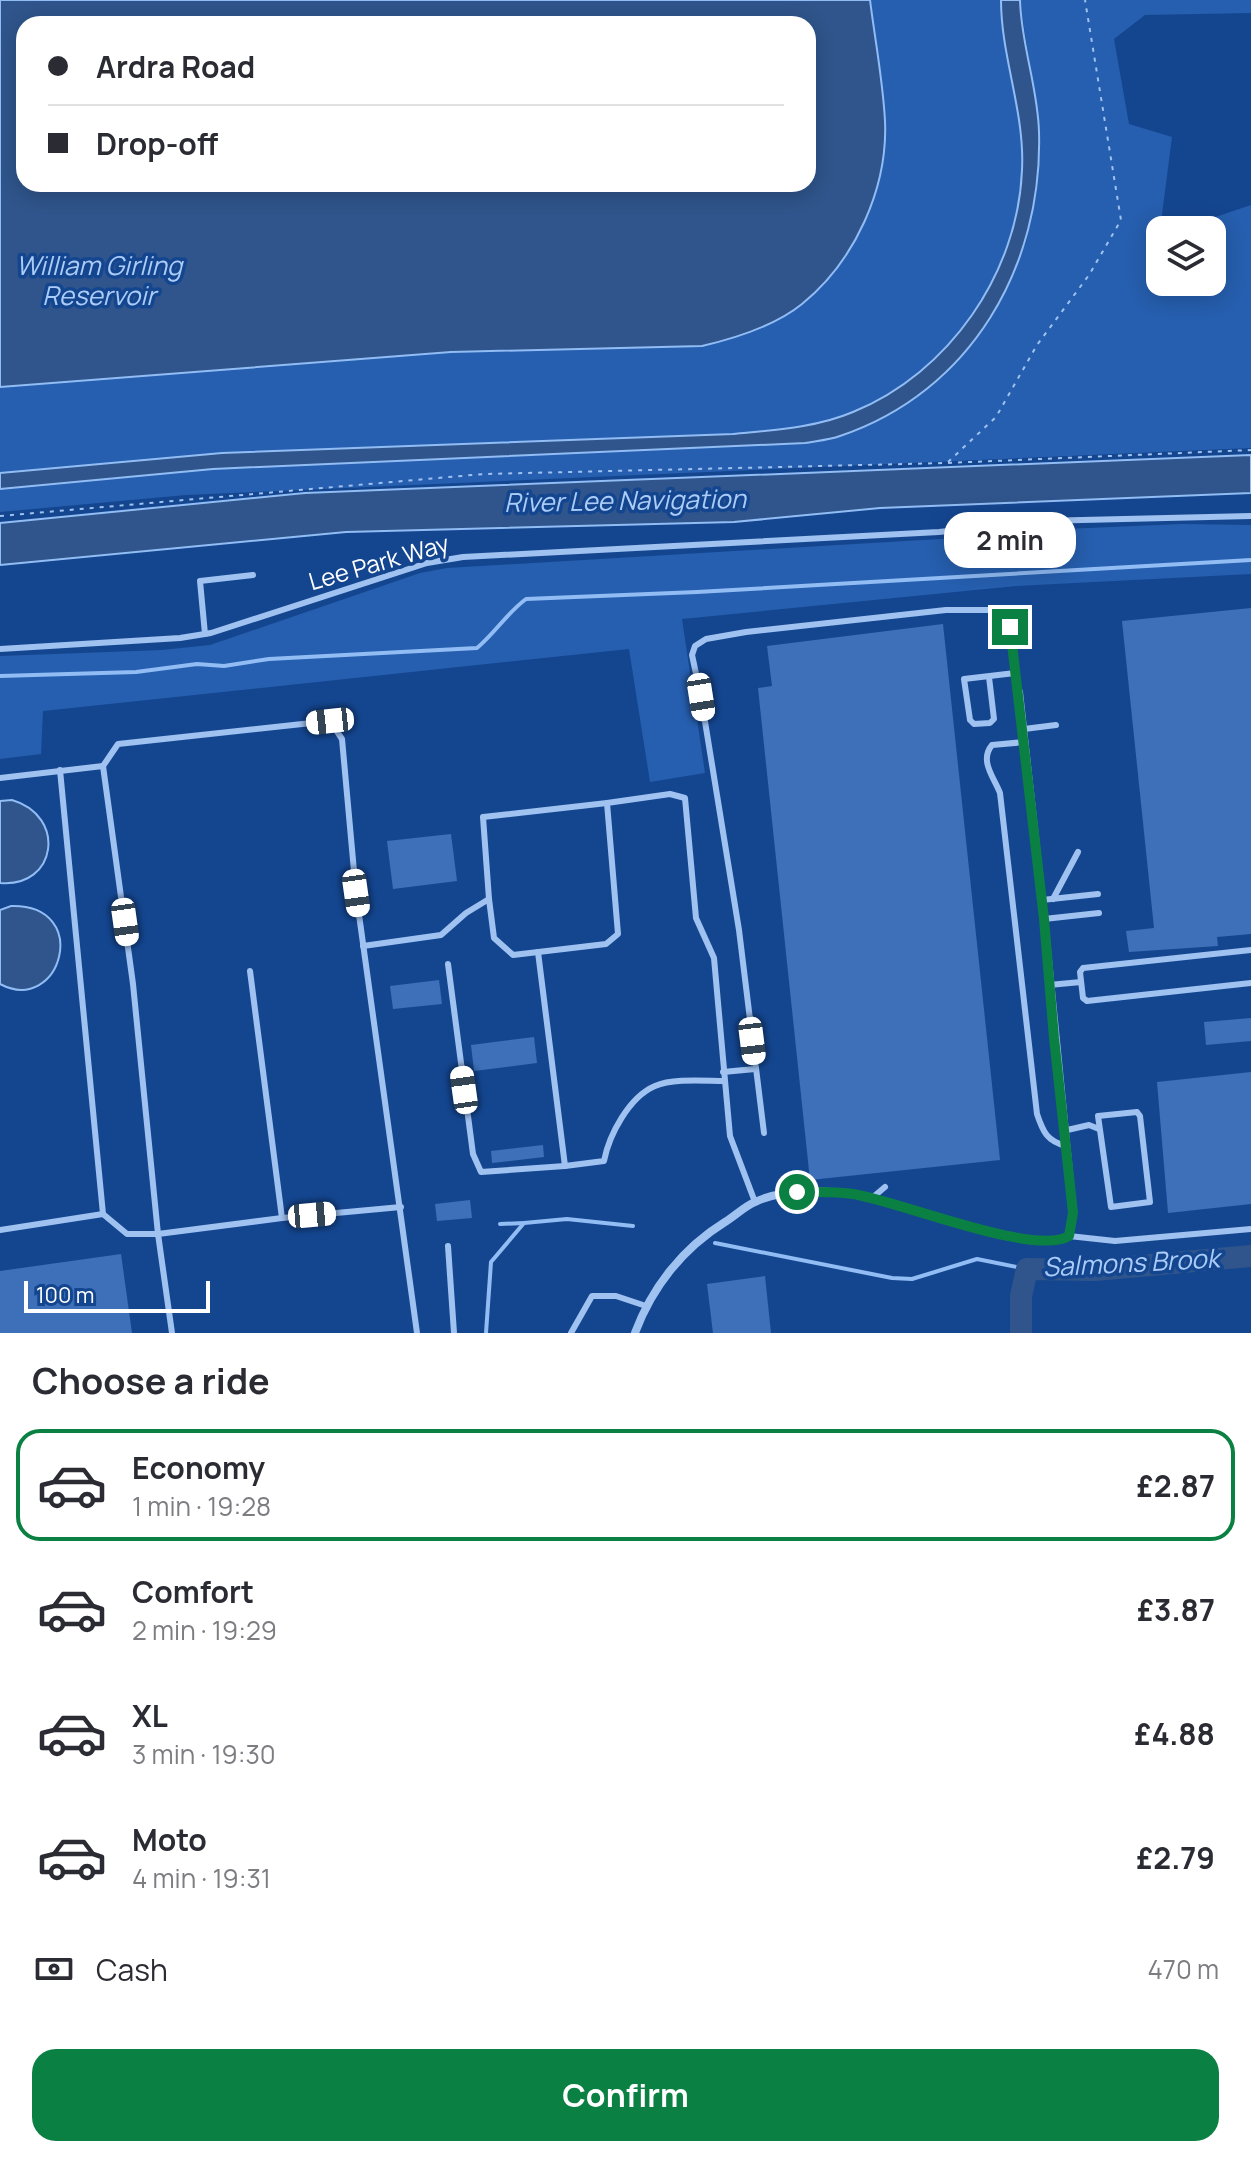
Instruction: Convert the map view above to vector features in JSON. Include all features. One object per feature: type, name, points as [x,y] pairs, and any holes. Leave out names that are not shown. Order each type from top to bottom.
[{"type":"street","points":[[635,1333],[646,1306],[662,1280],[684,1254],[715,1228],[755,1202],[797,1192],[827,1191],[872,1198],[1004,1235],[1050,1241],[1061,1241],[1069,1236],[1073,1213],[1019,692]]},
{"type":"lane","name":"Lee Park Way","points":[[0,649],[205,634],[427,563],[463,557],[939,532],[1040,521],[1251,516]]},
{"type":"lane","points":[[205,634],[200,581],[253,575]]},
{"type":"lane","points":[[764,1133],[739,930],[692,655],[695,646],[706,639],[946,610],[991,610],[1006,619],[1010,627],[1019,692]]},
{"type":"lane","points":[[989,677],[994,719],[990,723],[974,724],[970,720],[964,679],[1015,673]]},
{"type":"lane","points":[[172,1333],[158,1234],[133,984],[103,766],[118,744],[330,721],[342,739],[363,946],[417,1333]]},
{"type":"lane","points":[[1024,729],[1056,725]]},
{"type":"lane","points":[[1025,742],[992,745],[987,749],[987,767],[1000,793],[1037,1114],[1044,1134],[1055,1143],[1066,1146]]},
{"type":"lane","points":[[0,778],[103,766]]},
{"type":"lane","points":[[60,770],[103,1214],[127,1234],[158,1234],[401,1207]]},
{"type":"lane","points":[[607,803],[618,934],[606,944],[513,955],[494,938],[483,817],[670,794],[685,798],[696,918],[714,958],[723,1072],[733,1145],[755,1202]]},
{"type":"lane","points":[[1053,899],[1078,852]]},
{"type":"lane","points":[[1042,900],[1098,894]]},
{"type":"lane","points":[[363,946],[441,935],[466,913],[489,899]]},
{"type":"lane","points":[[1044,919],[1099,913]]},
{"type":"lane","points":[[1251,950],[1200,958],[1083,968],[1080,972],[1083,998],[1087,1001],[1251,983]]},
{"type":"lane","points":[[538,952],[565,1166]]},
{"type":"lane","points":[[448,964],[473,1154],[481,1172],[604,1161],[607,1145],[631,1104],[655,1086],[690,1081],[724,1081]]},
{"type":"lane","points":[[250,971],[282,1218]]},
{"type":"lane","points":[[1049,985],[1081,982]]},
{"type":"lane","points":[[723,1072],[755,1069]]},
{"type":"lane","points":[[1137,1112],[1140,1116],[1148,1204],[1111,1207],[1108,1203],[1099,1129],[1100,1114],[1137,1112]]},
{"type":"lane","points":[[1063,1131],[1089,1125],[1099,1129]]},
{"type":"lane","points":[[872,1198],[885,1187]]},
{"type":"lane","points":[[0,1230],[103,1214]]},
{"type":"lane","points":[[1069,1236],[1115,1241],[1251,1229]]},
{"type":"lane","points":[[448,1246],[454,1333]]},
{"type":"lane","points":[[571,1333],[592,1296],[616,1296],[646,1306]]},
{"type":"path","points":[[947,463],[996,417],[1037,345],[1089,275],[1121,220],[1085,0]]},
{"type":"path","points":[[0,516],[484,474],[947,463],[1251,450]]},
{"type":"shaded area","points":[[870,0],[1001,0],[1022,149],[1018,208],[992,282],[972,315],[948,345],[888,395],[824,422],[733,434],[222,453],[0,473],[0,387],[451,352],[702,346],[802,304],[850,247],[869,213],[885,123]]},
{"type":"shaded area","points":[[1020,0],[1251,0],[1251,13],[1145,15],[1114,39],[1129,124],[1172,137],[1162,216],[1146,216],[1146,296],[1226,296],[1226,216],[1218,216],[1251,205],[1251,448],[186,495],[0,512],[0,489],[213,469],[804,443],[840,437],[944,376],[1026,243],[1038,185],[1039,129]]},
{"type":"shaded area","points":[[1182,524],[1251,525],[1251,574],[1016,586],[682,619],[705,773],[650,782],[629,649],[43,711],[41,754],[0,759],[0,656],[162,650],[210,645],[420,573],[447,568],[1007,535],[1040,530]]},
{"type":"water","name":"William Girling Reservoir","points":[[0,0],[870,0],[885,121],[881,172],[874,197],[852,245],[838,267],[802,304],[767,325],[702,346],[451,352],[0,387]]},
{"type":"water","points":[[1001,0],[1020,0],[1038,116],[1037,182],[1028,230],[1012,275],[990,318],[962,356],[927,389],[886,416],[840,436],[805,443],[213,469],[0,489],[0,473],[222,453],[779,430],[839,417],[888,395],[948,345],[972,315],[992,282],[1018,208],[1022,148]]},
{"type":"water","name":"River Lee Navigation","points":[[1251,455],[1251,493],[880,508],[734,522],[346,532],[0,565],[0,523],[305,493]]},
{"type":"water","points":[[12,800],[30,808],[41,820],[48,849],[43,863],[34,874],[19,882],[0,883],[0,801]]},
{"type":"water","points":[[11,906],[37,910],[52,922],[60,938],[59,956],[52,973],[39,985],[21,990],[0,984],[0,910]]},
{"type":"building","points":[[1251,608],[1251,934],[1217,937],[1218,946],[1129,952],[1126,931],[1154,928],[1122,621]]},
{"type":"building","points":[[943,624],[1000,1160],[810,1180],[758,688],[772,686],[767,646]]},
{"type":"building","points":[[451,834],[457,881],[393,889],[387,841]]},
{"type":"building","points":[[439,980],[442,1004],[393,1009],[390,986]]},
{"type":"building","points":[[1251,1018],[1251,1041],[1206,1045],[1204,1022]]},
{"type":"building","points":[[534,1037],[537,1063],[474,1071],[471,1045]]},
{"type":"building","points":[[1251,1072],[1251,1204],[1168,1213],[1157,1082]]},
{"type":"building","points":[[543,1145],[544,1157],[492,1163],[491,1151]]},
{"type":"building","points":[[470,1200],[472,1218],[437,1221],[435,1204]]},
{"type":"building","points":[[121,1254],[132,1333],[0,1333],[0,1271]]},
{"type":"building","points":[[765,1276],[771,1333],[713,1333],[707,1284]]},
{"type":"waterway","points":[[0,676],[136,672],[197,664],[224,666],[269,659],[477,648],[526,599],[1251,560]]},
{"type":"waterway","points":[[486,1333],[491,1262],[524,1223],[567,1219],[633,1226]]},
{"type":"waterway","points":[[500,1224],[524,1223]]},
{"type":"waterway","points":[[715,1243],[892,1278],[912,1279],[977,1259],[1027,1269]]},
{"type":"waterway","name":"Salmons Brook","points":[[1021,1333],[1021,1296],[1027,1269],[1095,1270],[1251,1256]]},
{"type":"route","points":[[797,1192],[853,1194],[1028,1239],[1061,1241],[1069,1236],[1073,1213],[1024,729],[1010,627]]}]
